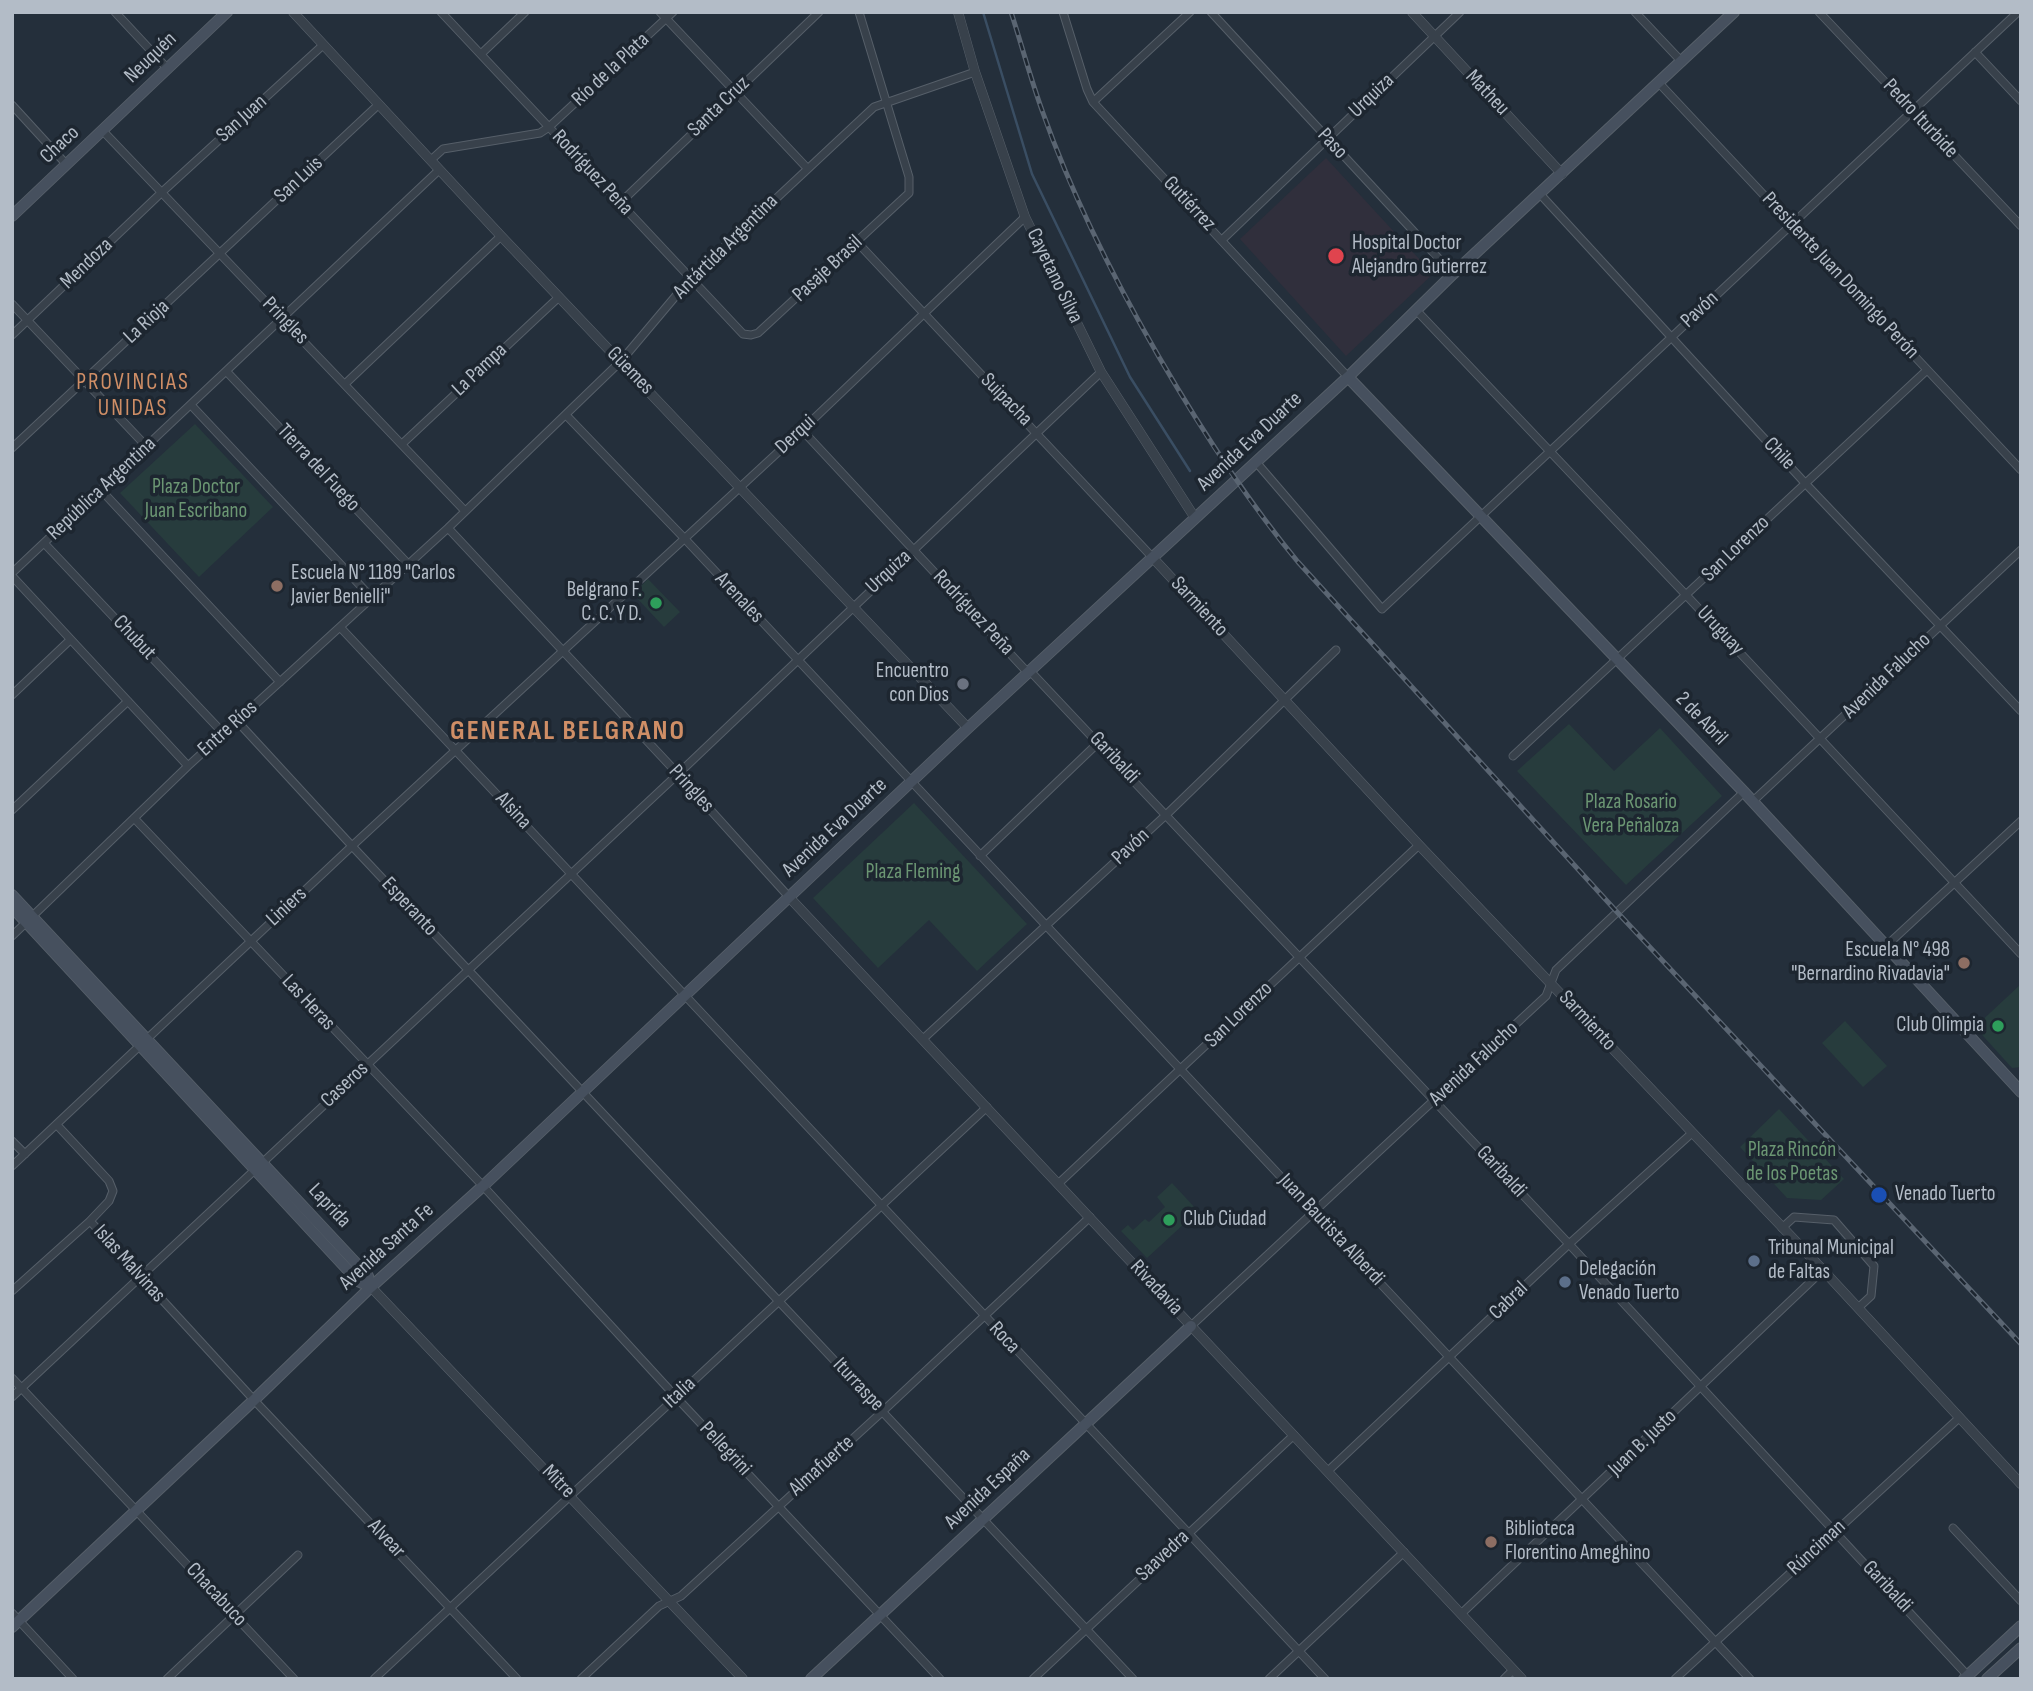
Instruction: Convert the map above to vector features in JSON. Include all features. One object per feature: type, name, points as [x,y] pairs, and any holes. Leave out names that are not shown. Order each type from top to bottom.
[{"type":"main road","name":"Neuquén","points":[[103,131],[227,12]]},
{"type":"main road","name":"Avenida Eva Duarte","points":[[789,897],[1349,377],[1453,274],[1734,12]]},
{"type":"main road","name":"Chaco","points":[[12,216],[103,131]]},
{"type":"main road","name":"2 de Abril","points":[[1349,377],[1744,792],[1885,947],[2020,1089]]},
{"type":"main road","name":"Laprida","points":[[12,895],[29,920],[258,1166],[358,1280],[371,1287]]},
{"type":"main road","name":"Avenida Santa Fe","points":[[15,1620],[138,1511],[371,1287],[483,1186],[789,897]]},
{"type":"main road","name":"Laprida","points":[[12,907],[29,920]]},
{"type":"main road","name":"Avenida España","points":[[811,1679],[1191,1325]]},
{"type":"main road","points":[[1968,1678],[2021,1626]]},
{"type":"main road","points":[[1987,1679],[2021,1648]]},
{"type":"street","points":[[115,12],[167,68]]},
{"type":"street","name":"Güemes","points":[[293,12],[501,236],[968,728]]},
{"type":"street","name":"Rodríguez Peña","points":[[440,12],[744,334]]},
{"type":"street","points":[[481,54],[525,12]]},
{"type":"street","points":[[660,12],[807,168]]},
{"type":"street","name":"Río de la Plata","points":[[431,160],[443,149],[533,135],[549,127],[673,12]]},
{"type":"street","name":"Santa Cruz","points":[[620,203],[819,12]]},
{"type":"street","points":[[859,12],[887,102]]},
{"type":"street","name":"Cayetano Silva","points":[[958,12],[975,72],[1025,217],[1101,372],[1195,518]]},
{"type":"street","name":"Gutiérrez","points":[[1063,12],[1093,102],[1349,377]]},
{"type":"street","points":[[1093,102],[1190,12]]},
{"type":"street","name":"Paso","points":[[1211,12],[1453,274]]},
{"type":"street","name":"Matheu","points":[[1412,12],[1562,174]]},
{"type":"street","name":"Urquiza","points":[[1223,239],[1460,12]]},
{"type":"street","points":[[1635,12],[1682,62]]},
{"type":"street","name":"Pedro Iturbide","points":[[1819,12],[2021,226]]},
{"type":"street","name":"Pavón","points":[[1256,462],[1382,609],[2018,12]]},
{"type":"street","name":"San Juan","points":[[161,192],[323,44]]},
{"type":"street","points":[[1975,52],[2021,101]]},
{"type":"street","name":"Antártida Argentina","points":[[448,528],[621,361],[690,279],[874,107],[975,72]]},
{"type":"street","name":"Presidente Juan Domingo Perón","points":[[1659,83],[2021,470]]},
{"type":"street","name":"Pasaje Brasil","points":[[744,334],[758,333],[909,193],[909,177],[887,102]]},
{"type":"street","points":[[12,105],[67,164]]},
{"type":"street","name":"San Luis","points":[[220,254],[378,105]]},
{"type":"street","name":"Pringles","points":[[103,131],[465,512]]},
{"type":"street","points":[[283,319],[439,170]]},
{"type":"street","name":"Mendoza","points":[[12,335],[161,192]]},
{"type":"street","name":"Chile","points":[[1540,194],[1805,483],[2021,711]]},
{"type":"street","name":"Derqui","points":[[564,651],[802,430],[1025,217]]},
{"type":"street","points":[[345,384],[501,236]]},
{"type":"street","name":"Suipacha","points":[[857,242],[1153,558]]},
{"type":"street","name":"La Rioja","points":[[12,448],[220,254]]},
{"type":"street","name":"La Pampa","points":[[402,444],[559,297]]},
{"type":"street","points":[[12,304],[146,447]]},
{"type":"street","name":"Uruguay","points":[[1416,310],[1688,596],[2021,954]]},
{"type":"street","name":"República Argentina","points":[[12,575],[283,319]]},
{"type":"street","name":"San Lorenzo","points":[[1513,756],[1688,596],[1927,370]]},
{"type":"street","name":"Tierra del Fuego","points":[[228,372],[409,565]]},
{"type":"street","name":"Urquiza","points":[[678,774],[1101,372]]},
{"type":"street","points":[[191,405],[372,598]]},
{"type":"street","name":"Arenales","points":[[566,415],[911,782]]},
{"type":"street","name":"Rodríguez Peña","points":[[802,430],[1030,673]]},
{"type":"street","points":[[101,490],[280,682]]},
{"type":"street","name":"Pringles","points":[[448,528],[789,897]]},
{"type":"street","name":"Entre Ríos","points":[[12,936],[223,733],[448,528]]},
{"type":"street","name":"Chubut","points":[[44,543],[223,733]]},
{"type":"street","name":"Avenida Falucho","points":[[1752,802],[2021,550]]},
{"type":"street","name":"Sarmiento","points":[[1153,558],[1419,845],[1823,1270],[2021,1484]]},
{"type":"street","points":[[12,575],[188,766]]},
{"type":"street","name":"Alsina","points":[[340,627],[686,995]]},
{"type":"street","points":[[12,695],[70,640]]},
{"type":"street","name":"Pavón","points":[[923,1039],[1167,814],[1336,650]]},
{"type":"street","name":"Liniers","points":[[12,1166],[564,651]]},
{"type":"street","name":"Garibaldi","points":[[1030,673],[1167,814],[1569,1244],[1968,1678]]},
{"type":"street","points":[[12,810],[128,701]]},
{"type":"street","name":"Esperanto","points":[[237,721],[583,1091]]},
{"type":"street","points":[[980,856],[1099,742]]},
{"type":"street","name":"Caseros","points":[[12,1397],[678,774]]},
{"type":"street","name":"Juan Bautista Alberdi","points":[[911,782],[1751,1679]]},
{"type":"street","name":"Avenida Falucho","points":[[1191,1325],[1546,996],[1556,970],[1744,792]]},
{"type":"street","name":"Las Heras","points":[[134,818],[483,1186]]},
{"type":"street","points":[[1885,947],[2021,821]]},
{"type":"street","name":"San Lorenzo","points":[[1058,1184],[1419,845]]},
{"type":"street","name":"Rivadavia","points":[[789,897],[1522,1679]]},
{"type":"street","name":"Roca","points":[[686,995],[1325,1679]]},
{"type":"street","name":"Iturraspe","points":[[583,1091],[1133,1679]]},
{"type":"street","name":"Italia","points":[[374,1679],[986,1107]]},
{"type":"street","name":"Islas Malvinas","points":[[57,1125],[109,1181],[113,1191],[109,1201],[90,1221],[254,1401]]},
{"type":"street","name":"Cabral","points":[[1328,1471],[1569,1244],[1692,1133]]},
{"type":"street","points":[[12,1141],[25,1154]]},
{"type":"street","name":"Pellegrini","points":[[483,1186],[940,1679]]},
{"type":"street","name":"Almafuerte","points":[[581,1679],[659,1606],[681,1596],[1090,1217]]},
{"type":"street","points":[[1782,1228],[1794,1217],[1834,1220],[1874,1266],[1871,1296],[1858,1308]]},
{"type":"street","points":[[12,1292],[90,1221]]},
{"type":"street","name":"Juan B. Justo","points":[[1462,1613],[1823,1270]]},
{"type":"street","name":"Mitre","points":[[371,1287],[743,1679]]},
{"type":"street","name":"Chacabuco","points":[[12,1378],[294,1679]]},
{"type":"street","name":"Alvear","points":[[254,1401],[517,1679]]},
{"type":"street","name":"Rúnciman","points":[[1675,1679],[1959,1418]]},
{"type":"street","name":"Saavedra","points":[[1033,1679],[1294,1436]]},
{"type":"street","points":[[1954,1528],[2021,1601]]},
{"type":"street","points":[[1269,1679],[1404,1552]]},
{"type":"street","points":[[167,1679],[298,1555]]},
{"type":"street","points":[[15,1620],[73,1679]]},
{"type":"street","points":[[1504,1679],[1513,1670]]},
{"type":"shaded area","name":"Hospital Doctor Alejandro Gutierrez","points":[[1326,158],[1433,274],[1346,356],[1240,239]]},
{"type":"green space","name":"Plaza Doctor Juan Escribano","points":[[195,424],[273,507],[199,577],[120,493]]},
{"type":"green space","name":"Belgrano F. C. C. Y D.","points":[[648,579],[680,612],[664,627],[633,594]]},
{"type":"green space","name":"Plaza Rosario Vera Peñaloza","points":[[1569,724],[1614,771],[1660,728],[1722,796],[1626,885],[1517,771]]},
{"type":"green space","name":"Plaza Fleming","points":[[914,803],[1027,924],[977,971],[929,920],[878,968],[813,898]]},
{"type":"green space","name":"Club Olimpia","points":[[2021,984],[2021,1067],[2012,1068],[1975,1027]]},
{"type":"green space","points":[[1845,1021],[1887,1066],[1863,1087],[1822,1043]]},
{"type":"green space","name":"Plaza Rincón de los Poetas","points":[[1779,1109],[1844,1179],[1821,1200],[1787,1198],[1740,1147]]},
{"type":"green space","name":"Club Ciudad","points":[[1172,1183],[1198,1211],[1147,1258],[1121,1231],[1128,1225],[1133,1230],[1145,1219],[1149,1222],[1165,1207],[1157,1197]]},
{"type":"waterway","points":[[983,12],[1032,174],[1130,377],[1190,471]]},
{"type":"railway","points":[[1011,12],[1055,145],[1110,268],[1191,410],[1224,462],[1279,538],[1617,912],[2021,1344]]},
{"type":"place","name":"Hospital Doctor Alejandro Gutierrez","points":[[1336,256]]},
{"type":"place","name":"Escuela N° 1189 \"Carlos Javier Benielli\"","points":[[277,586]]},
{"type":"place","name":"Belgrano F. C. C. Y D.","points":[[656,603]]},
{"type":"place","name":"Encuentro con Dios","points":[[963,684]]},
{"type":"place","name":"Escuela N° 498 \"Bernardino Rivadavia\"","points":[[1964,963]]},
{"type":"place","name":"Club Olimpia","points":[[1998,1026]]},
{"type":"place","name":"Venado Tuerto","points":[[1879,1195]]},
{"type":"place","name":"Club Ciudad","points":[[1169,1220]]},
{"type":"place","name":"Tribunal Municipal de Faltas","points":[[1754,1261]]},
{"type":"place","name":"Delegación Venado Tuerto","points":[[1565,1282]]},
{"type":"place","name":"Biblioteca Florentino Ameghino","points":[[1491,1542]]},
{"type":"district","name":"PROVINCIAS UNIDAS","points":[[133,396]]},
{"type":"district","name":"GENERAL BELGRANO","points":[[568,732]]}]
